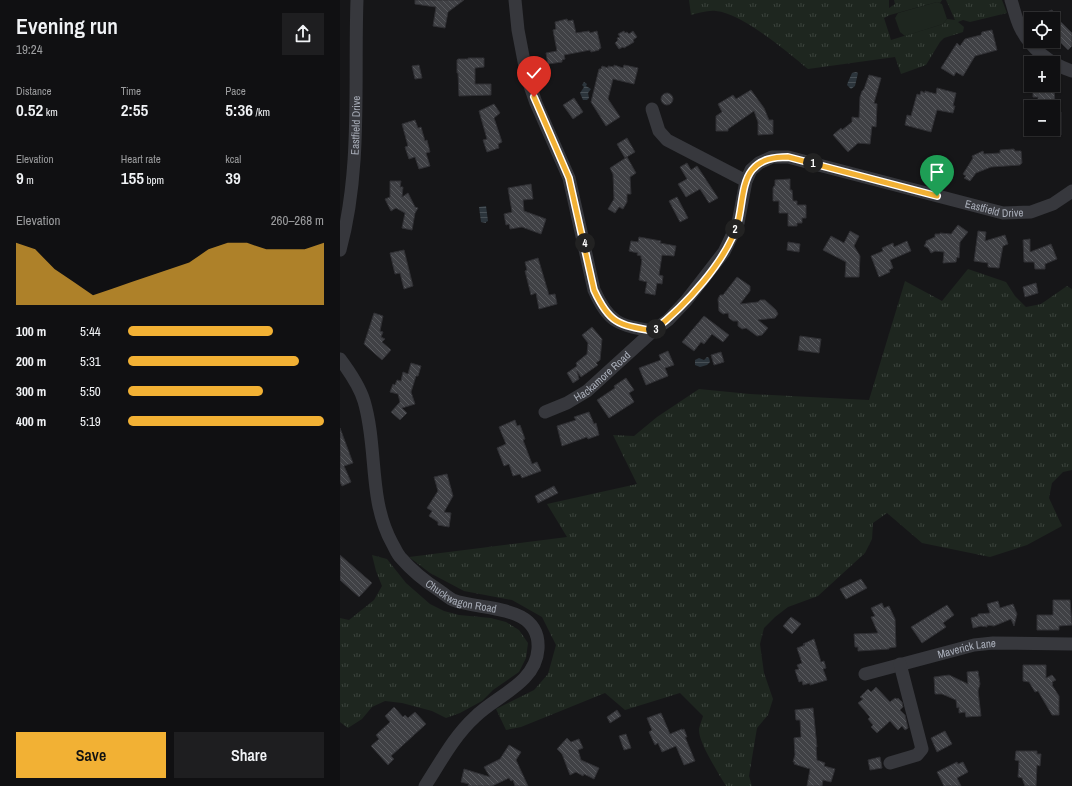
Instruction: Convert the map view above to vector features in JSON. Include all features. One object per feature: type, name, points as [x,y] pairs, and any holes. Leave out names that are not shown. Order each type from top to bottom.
[{"type":"street","name":"Eastfield Drive","points":[[340,250],[348,212],[353,172],[357,0]]},
{"type":"street","points":[[515,0],[518,30],[527,78],[569,178],[594,290],[609,316],[619,323],[633,328],[653,331]]},
{"type":"street","points":[[1011,0],[1019,26],[1027,41],[1038,52],[1053,62],[1072,71]]},
{"type":"street","points":[[652,108],[659,131],[667,140],[746,181]]},
{"type":"street","name":"Eastfield Drive","points":[[653,331],[668,320],[686,301],[724,252],[738,223],[746,181],[751,170],[759,163],[772,157],[788,157],[1003,213],[1031,212],[1053,204],[1072,191]]},
{"type":"street","name":"Hackamore Road","points":[[545,412],[567,403],[587,391],[653,331]]},
{"type":"street","name":"Chuckwagon Road","points":[[340,359],[348,370],[364,400],[371,433],[378,502],[385,530],[400,557],[421,579],[453,600],[510,611],[524,617],[533,626],[539,646],[537,658],[527,676],[475,717],[449,749],[425,786]]},
{"type":"street","name":"Maverick Lane","points":[[865,674],[974,645],[993,643],[1072,644]]},
{"type":"street","points":[[890,762],[917,755],[922,749],[900,664]]},
{"type":"green space","points":[[689,0],[889,0],[889,8],[895,4],[894,0],[942,0],[940,3],[937,2],[884,18],[891,40],[943,24],[947,19],[955,20],[946,0],[1002,0],[1007,13],[970,22],[963,20],[958,22],[964,27],[963,32],[944,38],[926,65],[901,74],[895,57],[808,69],[764,34],[727,13],[707,11],[691,15]]},
{"type":"green space","points":[[937,2],[942,4],[947,19],[943,24],[905,36],[900,32],[895,18],[898,13]]},
{"type":"green space","points":[[968,269],[1006,282],[1015,296],[1026,307],[1041,304],[1067,286],[1072,289],[1072,470],[1063,472],[1052,483],[1049,498],[1062,526],[1027,545],[990,557],[922,543],[887,513],[873,523],[872,539],[865,553],[818,596],[788,607],[764,628],[760,644],[764,673],[773,699],[768,715],[757,728],[749,776],[752,786],[726,786],[702,742],[699,729],[703,716],[680,693],[625,710],[605,693],[521,727],[506,730],[496,709],[534,690],[548,674],[556,645],[542,617],[512,600],[464,591],[430,573],[409,557],[567,537],[547,504],[637,484],[613,435],[634,436],[657,417],[699,389],[750,394],[869,400],[905,281],[942,301]]},
{"type":"green space","points":[[372,555],[387,559],[406,583],[430,604],[444,611],[459,615],[491,618],[506,622],[519,630],[528,643],[526,658],[519,672],[493,690],[482,701],[460,713],[446,718],[432,711],[402,703],[385,701],[372,707],[362,719],[348,728],[340,722],[340,618],[349,620],[374,600],[382,586]]},
{"type":"shaded area","points":[[852,73],[858,73],[855,86],[851,89],[847,85]]},
{"type":"shaded area","points":[[584,82],[587,84],[586,86],[591,89],[588,93],[589,98],[587,100],[583,100],[580,93],[584,87],[582,85]]},
{"type":"shaded area","points":[[486,206],[488,221],[486,223],[481,222],[479,207]]},
{"type":"shaded area","points":[[707,357],[709,358],[710,362],[707,365],[700,367],[695,365],[695,360],[699,358],[704,360]]},
{"type":"building","points":[[415,0],[464,0],[448,12],[445,28],[433,26],[436,7],[415,4]]},
{"type":"building","points":[[567,19],[568,21],[573,20],[576,33],[589,31],[590,33],[597,31],[601,48],[591,52],[590,50],[564,55],[565,59],[562,60],[562,62],[548,64],[546,53],[557,51],[553,30],[556,29],[555,22]]},
{"type":"building","points":[[1061,22],[1072,33],[1072,46],[1068,50],[1060,42]]},
{"type":"building","points":[[992,30],[997,50],[975,56],[963,76],[956,72],[954,76],[941,68],[957,43],[960,46],[965,39],[981,35],[982,32]]},
{"type":"building","points":[[624,31],[625,33],[627,32],[629,34],[633,31],[637,37],[633,40],[634,42],[624,48],[619,49],[615,43],[618,40],[617,38],[620,37],[618,34]]},
{"type":"building","points":[[484,58],[484,67],[475,68],[475,84],[491,84],[491,95],[459,96],[457,60]]},
{"type":"building","points":[[419,65],[422,78],[415,79],[412,66]]},
{"type":"building","points":[[614,65],[623,68],[624,65],[638,68],[634,84],[613,79],[608,99],[620,117],[606,126],[591,102],[599,69],[601,69],[602,66],[608,68],[608,66],[614,67]]},
{"type":"building","points":[[869,75],[881,78],[874,103],[877,104],[876,127],[872,126],[870,144],[858,143],[848,152],[833,135],[841,128],[842,130],[852,122],[852,117],[859,118],[860,97]]},
{"type":"building","points":[[937,88],[956,93],[953,113],[937,110],[931,132],[905,125],[907,115],[911,116],[917,94],[920,95],[921,91],[925,93],[925,91],[936,94]]},
{"type":"building","points":[[751,90],[764,108],[769,120],[773,120],[773,134],[758,135],[758,122],[754,111],[728,129],[728,131],[716,131],[716,116],[722,112],[718,104],[733,95],[736,99]]},
{"type":"building","points":[[1033,92],[1054,92],[1055,100],[1038,100],[1038,97],[1033,97]]},
{"type":"building","points":[[665,93],[669,93],[673,99],[669,105],[665,105],[661,101],[661,97]]},
{"type":"building","points":[[574,98],[583,112],[573,119],[563,105]]},
{"type":"building","points":[[494,104],[500,113],[494,118],[502,142],[498,144],[499,148],[487,152],[483,140],[487,139],[479,111]]},
{"type":"building","points":[[1060,112],[1061,112],[1060,135]]},
{"type":"building","points":[[415,120],[418,128],[421,127],[425,141],[427,140],[430,152],[426,153],[430,166],[419,169],[415,157],[409,159],[405,147],[408,146],[402,124]]},
{"type":"building","points":[[627,138],[635,152],[625,158],[617,144]]},
{"type":"building","points":[[1014,149],[1015,151],[1021,151],[1022,163],[1020,165],[991,167],[976,173],[970,181],[964,178],[966,176],[963,174],[973,158],[972,156],[983,151],[984,154],[1000,153],[1000,150]]},
{"type":"building","points":[[627,157],[636,173],[630,177],[631,194],[627,194],[627,202],[623,209],[619,207],[615,213],[608,209],[614,199],[613,174],[610,168]]},
{"type":"building","points":[[687,163],[691,170],[697,166],[718,198],[709,203],[700,189],[686,197],[678,184],[687,179],[680,167]]},
{"type":"building","points":[[790,179],[790,190],[792,190],[793,201],[797,201],[797,205],[806,205],[806,218],[802,218],[802,223],[797,223],[797,226],[788,226],[788,213],[779,213],[779,201],[773,201],[773,188],[775,186],[775,180]]},
{"type":"building","points":[[390,181],[401,181],[400,187],[403,187],[402,197],[408,193],[415,207],[418,208],[415,213],[412,230],[402,228],[405,213],[396,208],[391,211],[385,199],[390,197]]},
{"type":"building","points":[[531,184],[533,199],[523,200],[524,211],[546,219],[541,234],[522,227],[510,229],[509,224],[506,225],[504,214],[512,212],[508,188]]},
{"type":"building","points":[[677,197],[688,218],[680,222],[669,201]]},
{"type":"building","points":[[958,225],[968,232],[960,242],[959,258],[957,257],[956,262],[943,263],[944,252],[935,251],[931,253],[928,248],[924,246],[926,241],[935,237],[935,234],[951,234]]},
{"type":"building","points":[[850,231],[859,236],[854,246],[860,256],[859,277],[845,277],[846,262],[823,250],[831,236],[844,243]]},
{"type":"building","points":[[978,231],[986,232],[985,241],[1005,235],[1008,244],[1003,246],[999,268],[988,267],[988,263],[974,261]]},
{"type":"building","points":[[639,237],[661,241],[660,243],[676,246],[674,256],[662,255],[659,275],[663,276],[662,284],[657,283],[655,295],[645,293],[647,282],[639,280],[642,259],[641,256],[637,255],[638,253],[629,251],[631,241],[638,242]]},
{"type":"building","points":[[1030,239],[1030,252],[1051,244],[1057,259],[1045,264],[1045,269],[1035,269],[1034,262],[1024,262],[1023,240]]},
{"type":"building","points":[[907,241],[911,251],[890,260],[893,268],[889,270],[890,272],[879,277],[871,256],[883,251],[882,248],[893,243],[894,247]]},
{"type":"building","points":[[788,242],[800,244],[799,252],[787,250]]},
{"type":"building","points":[[404,250],[413,286],[404,289],[400,273],[395,274],[390,253]]},
{"type":"building","points":[[538,258],[549,295],[555,294],[557,304],[539,309],[536,293],[531,295],[525,271],[527,270],[525,262]]},
{"type":"building","points":[[737,277],[750,286],[750,291],[740,304],[765,300],[776,310],[778,314],[775,318],[758,320],[768,328],[762,335],[757,336],[746,328],[742,329],[738,326],[738,321],[733,321],[729,318],[728,313],[723,314],[719,311],[718,299],[720,295],[723,295]]},
{"type":"building","points":[[1036,283],[1038,293],[1025,297],[1023,287]]},
{"type":"building","points":[[374,313],[383,316],[380,331],[383,332],[381,337],[385,339],[382,342],[391,350],[382,360],[364,344]]},
{"type":"building","points":[[704,316],[729,335],[723,342],[712,334],[704,344],[701,342],[694,351],[682,342]]},
{"type":"building","points":[[592,327],[602,339],[600,360],[596,363],[598,365],[581,377],[577,371],[579,379],[573,383],[567,373],[577,366],[576,363],[587,354],[588,343],[582,335]]},
{"type":"building","points":[[800,336],[821,339],[819,353],[798,350]]},
{"type":"building","points":[[668,351],[674,365],[665,368],[668,376],[646,385],[639,368],[661,360],[659,355]]},
{"type":"building","points":[[721,352],[724,362],[714,365],[711,355]]},
{"type":"building","points":[[411,363],[421,366],[411,392],[415,404],[402,408],[407,413],[400,420],[391,412],[400,402],[398,394],[390,392],[393,384],[395,385],[397,380],[401,381],[403,372],[408,374]]},
{"type":"building","points":[[626,378],[634,390],[629,393],[634,402],[609,418],[597,400],[615,388],[614,386]]},
{"type":"building","points":[[589,412],[594,424],[596,423],[599,435],[588,439],[587,437],[562,446],[557,426],[576,420],[574,417]]},
{"type":"building","points":[[515,420],[517,426],[520,425],[525,439],[523,440],[532,464],[537,462],[541,471],[522,478],[520,474],[513,476],[509,464],[504,466],[497,448],[506,444],[499,427]]},
{"type":"building","points":[[340,428],[353,463],[344,466],[351,482],[342,486],[340,482]]},
{"type":"building","points":[[447,474],[453,496],[444,512],[451,513],[449,527],[438,525],[438,522],[429,516],[432,511],[427,508],[438,491],[434,477]]},
{"type":"building","points":[[554,486],[558,493],[538,503],[535,496]]},
{"type":"building","points":[[340,555],[372,583],[359,597],[340,580]]},
{"type":"building","points":[[861,579],[867,588],[846,599],[840,589]]},
{"type":"building","points":[[1053,600],[1070,600],[1072,625],[1059,626],[1059,630],[1037,630],[1037,615],[1053,615]]},
{"type":"building","points":[[998,601],[1000,608],[1013,604],[1017,614],[1014,626],[1011,619],[994,626],[987,625],[987,627],[981,626],[973,628],[971,618],[978,616],[978,614],[990,613],[987,604]]},
{"type":"building","points":[[882,603],[884,608],[889,606],[895,619],[896,647],[889,649],[858,651],[858,647],[855,647],[854,634],[878,633],[871,617],[875,616],[871,608]]},
{"type":"building","points":[[947,605],[954,615],[943,623],[946,627],[922,643],[911,627]]},
{"type":"building","points":[[791,617],[801,624],[792,634],[783,626]]},
{"type":"building","points":[[814,639],[821,662],[824,661],[826,668],[823,669],[827,680],[810,685],[810,683],[803,685],[802,681],[799,682],[795,670],[799,669],[797,665],[802,663],[797,648]]},
{"type":"building","points":[[1023,665],[1046,665],[1046,678],[1052,675],[1056,680],[1052,682],[1052,685],[1059,696],[1059,715],[1052,715],[1038,691],[1035,692],[1029,682],[1023,681]]},
{"type":"building","points":[[978,671],[980,684],[978,691],[981,716],[966,717],[965,712],[959,713],[959,707],[957,708],[956,700],[942,694],[935,694],[934,677],[949,675],[968,684],[967,672]]},
{"type":"building","points":[[876,687],[890,702],[895,698],[898,698],[902,702],[903,707],[900,710],[905,715],[908,728],[905,730],[902,726],[898,730],[890,721],[877,733],[871,727],[873,725],[868,719],[870,717],[858,703],[863,699],[860,697],[868,689],[871,692]]},
{"type":"building","points":[[394,707],[403,717],[405,715],[408,718],[415,712],[426,724],[391,756],[394,759],[388,765],[371,746],[379,739],[376,735],[390,722],[385,716]]},
{"type":"building","points":[[813,708],[817,760],[825,763],[824,766],[835,769],[831,782],[823,780],[822,786],[807,786],[810,769],[794,764],[795,762],[793,762],[795,755],[794,738],[801,737],[800,720],[796,720],[795,710]]},
{"type":"building","points":[[617,710],[621,716],[610,723],[607,717]]},
{"type":"building","points":[[661,713],[670,734],[684,729],[687,737],[685,737],[695,761],[684,765],[676,746],[662,752],[658,743],[655,745],[649,732],[652,730],[647,718]]},
{"type":"building","points":[[945,731],[952,744],[937,752],[931,738]]},
{"type":"building","points":[[626,734],[631,748],[624,750],[619,736]]},
{"type":"building","points":[[567,738],[571,742],[579,739],[583,748],[578,750],[581,760],[599,768],[594,779],[576,772],[570,775],[562,754],[557,749]]},
{"type":"building","points":[[509,745],[521,752],[516,760],[528,786],[515,786],[513,780],[511,781],[509,778],[492,786],[468,786],[469,784],[461,782],[464,769],[490,777],[484,767],[500,759]]},
{"type":"building","points":[[1016,751],[1037,751],[1037,754],[1041,754],[1040,766],[1037,765],[1036,786],[1025,786],[1022,778],[1018,777],[1019,761],[1015,760]]},
{"type":"building","points":[[880,757],[882,768],[870,770],[868,760]]},
{"type":"building","points":[[957,762],[958,764],[963,762],[968,772],[957,778],[961,786],[944,786],[937,772]]},
{"type":"route","points":[[534,97],[569,178],[586,247],[594,290],[609,316],[619,323],[633,328],[653,331],[668,320],[707,276],[724,252],[738,223],[746,181],[751,170],[759,163],[772,157],[788,157],[937,196]]}]
